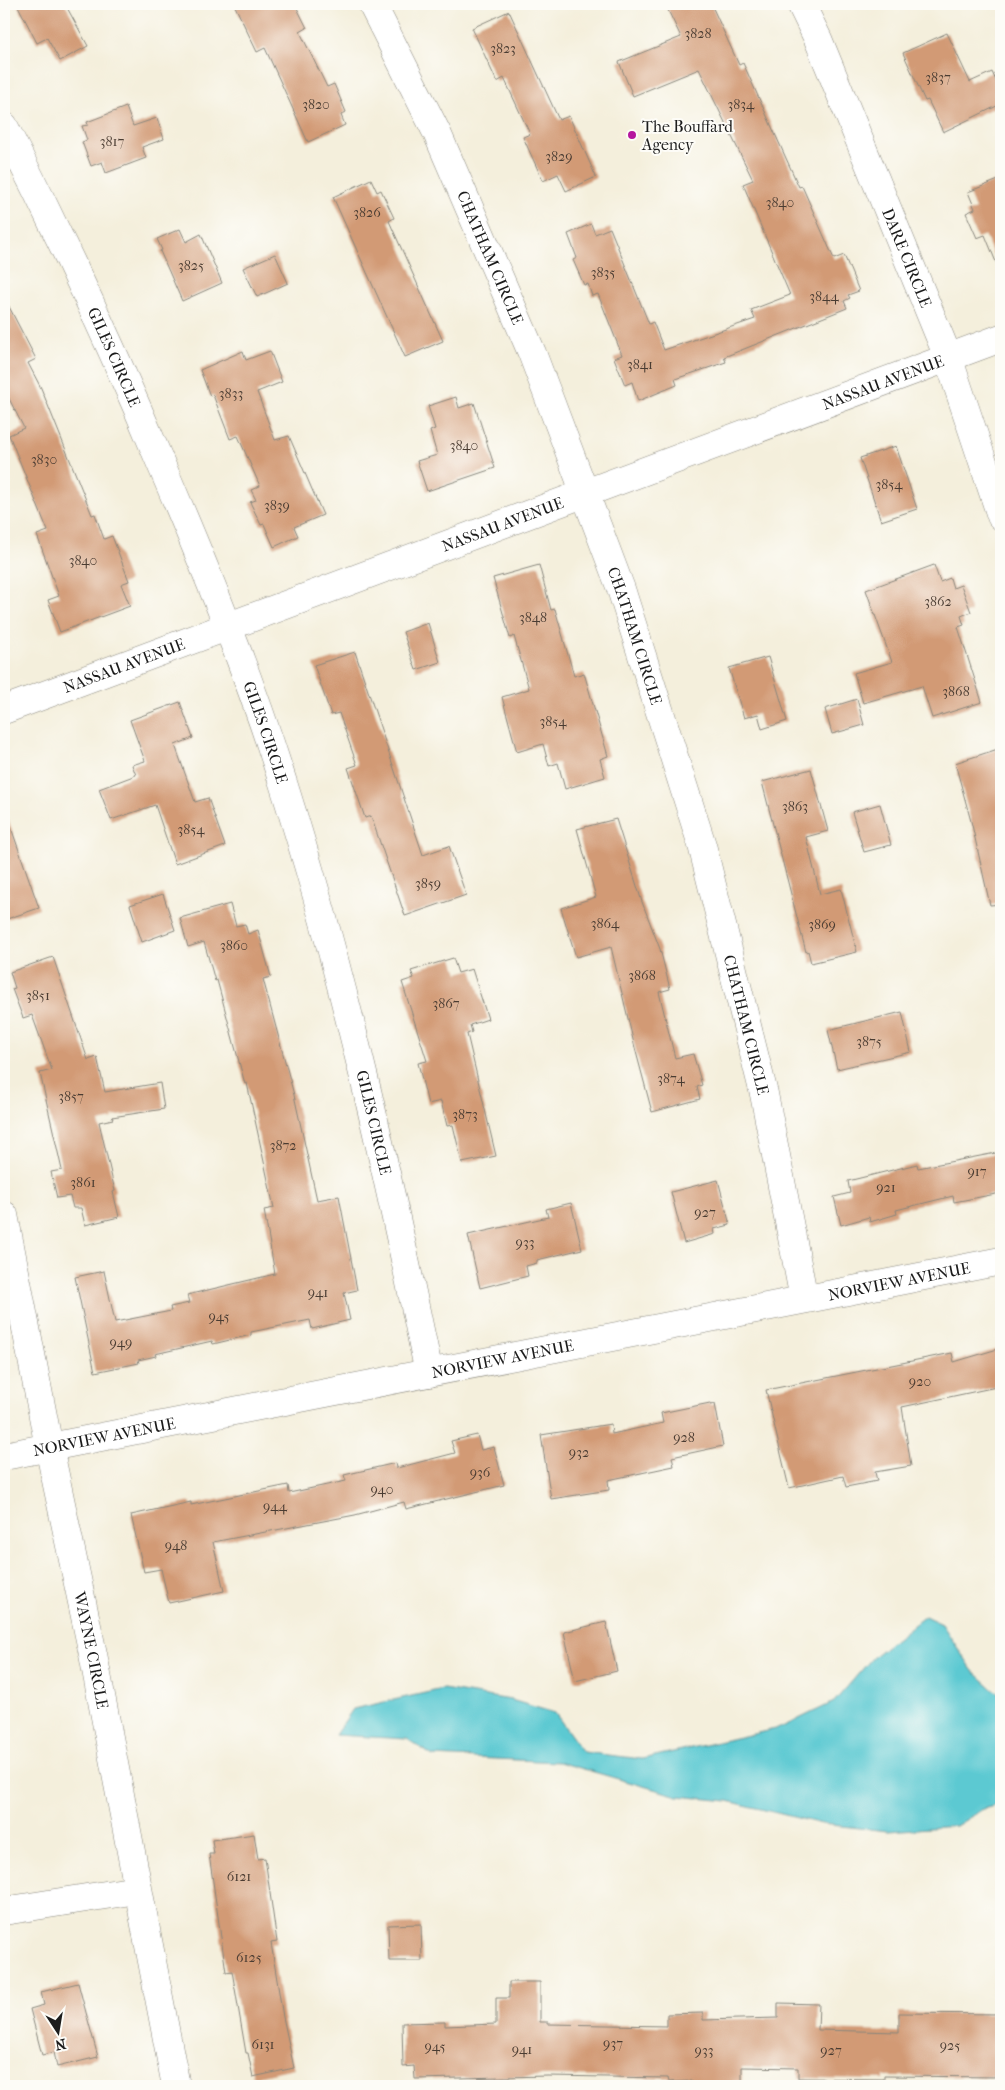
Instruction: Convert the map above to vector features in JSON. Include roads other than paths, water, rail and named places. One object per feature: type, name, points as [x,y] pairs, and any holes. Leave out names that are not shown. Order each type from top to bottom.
[{"type":"street","name":"CHATHAM CIRCLE","points":[[372,4],[441,142],[532,353],[621,589],[702,845],[764,1094],[804,1299]]},
{"type":"street","name":"DARE CIRCLE","points":[[802,4],[822,48],[948,357],[1001,516]]},
{"type":"street","name":"GILES CIRCLE","points":[[4,126],[49,214],[129,388],[182,512],[228,627],[284,786],[333,953],[393,1200],[429,1373]]},
{"type":"street","name":"NASSAU AVENUE","points":[[4,710],[1001,338]]},
{"type":"street","name":"WAYNE CIRCLE","points":[[4,1215],[49,1447],[93,1654],[176,2086]]},
{"type":"street","name":"NORVIEW AVENUE","points":[[4,1456],[534,1354],[1001,1261]]},
{"type":"street","points":[[4,1911],[138,1890]]},
{"type":"water","points":[[925,1616],[942,1624],[972,1670],[1001,1696],[1001,1804],[983,1809],[956,1826],[888,1831],[822,1824],[728,1801],[678,1796],[559,1762],[433,1756],[407,1739],[335,1735],[353,1709],[443,1689],[511,1700],[555,1713],[583,1752],[642,1759],[780,1728],[834,1702],[874,1656]]},
{"type":"place","name":"The Bouffard Agency","points":[[632,135]]}]
